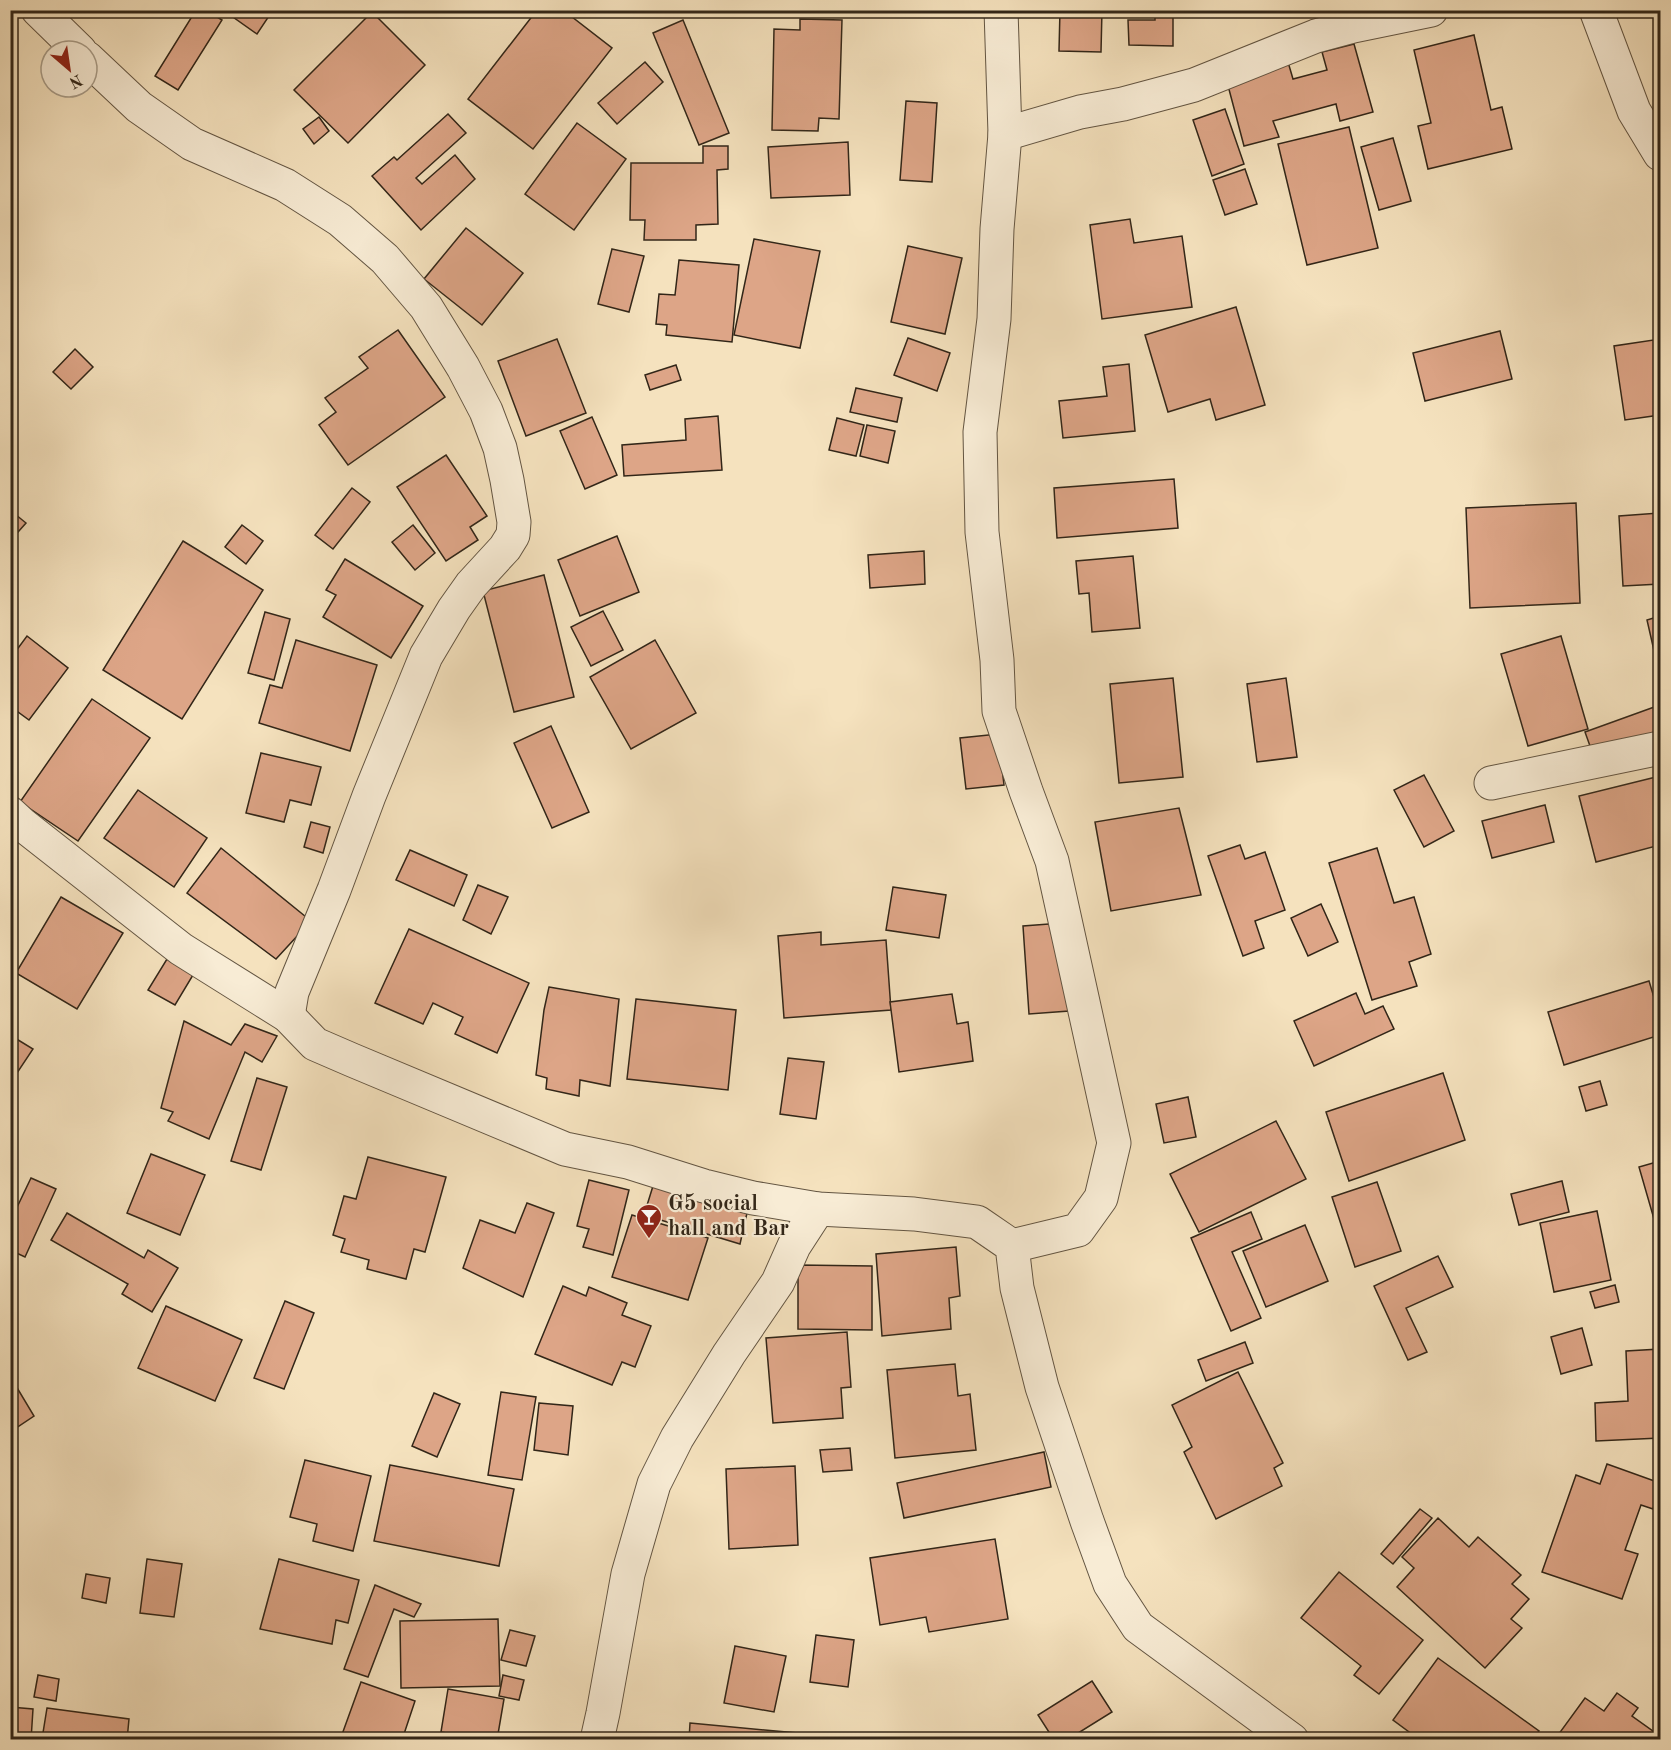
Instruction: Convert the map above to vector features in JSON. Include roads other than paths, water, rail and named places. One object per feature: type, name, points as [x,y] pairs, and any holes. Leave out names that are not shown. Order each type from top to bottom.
[{"type":"street","points":[[38,10],[68,39]]},
{"type":"street","points":[[10,813],[181,949],[288,1016],[315,1044],[565,1149],[628,1162],[704,1186],[753,1198],[818,1209],[914,1214],[977,1222],[1012,1246],[1078,1230],[1101,1198],[1114,1143],[1052,861],[999,711],[997,660],[982,532],[980,432],[994,319],[997,229],[1005,134],[1001,10]]},
{"type":"street","points":[[1005,134],[1080,112],[1123,104],[1194,85],[1316,36],[1431,10]]},
{"type":"street","points":[[1596,10],[1634,111],[1660,154]]},
{"type":"street","points":[[99,69],[139,107],[192,144],[285,185],[340,220],[384,259],[426,307],[463,367],[486,411],[500,448],[507,480],[514,522],[513,535],[505,548],[471,585],[453,609],[426,656],[292,992],[288,1016]]},
{"type":"street","points":[[1491,783],[1660,748]]},
{"type":"street","points":[[597,1740],[628,1574],[654,1484],[677,1438],[729,1354],[778,1282],[794,1246],[818,1209]]},
{"type":"street","points":[[1012,1246],[1017,1288],[1042,1387],[1110,1584],[1138,1627],[1292,1740]]},
{"type":"place","name":"G5 social hall and Bar","points":[[649,1240]]}]
